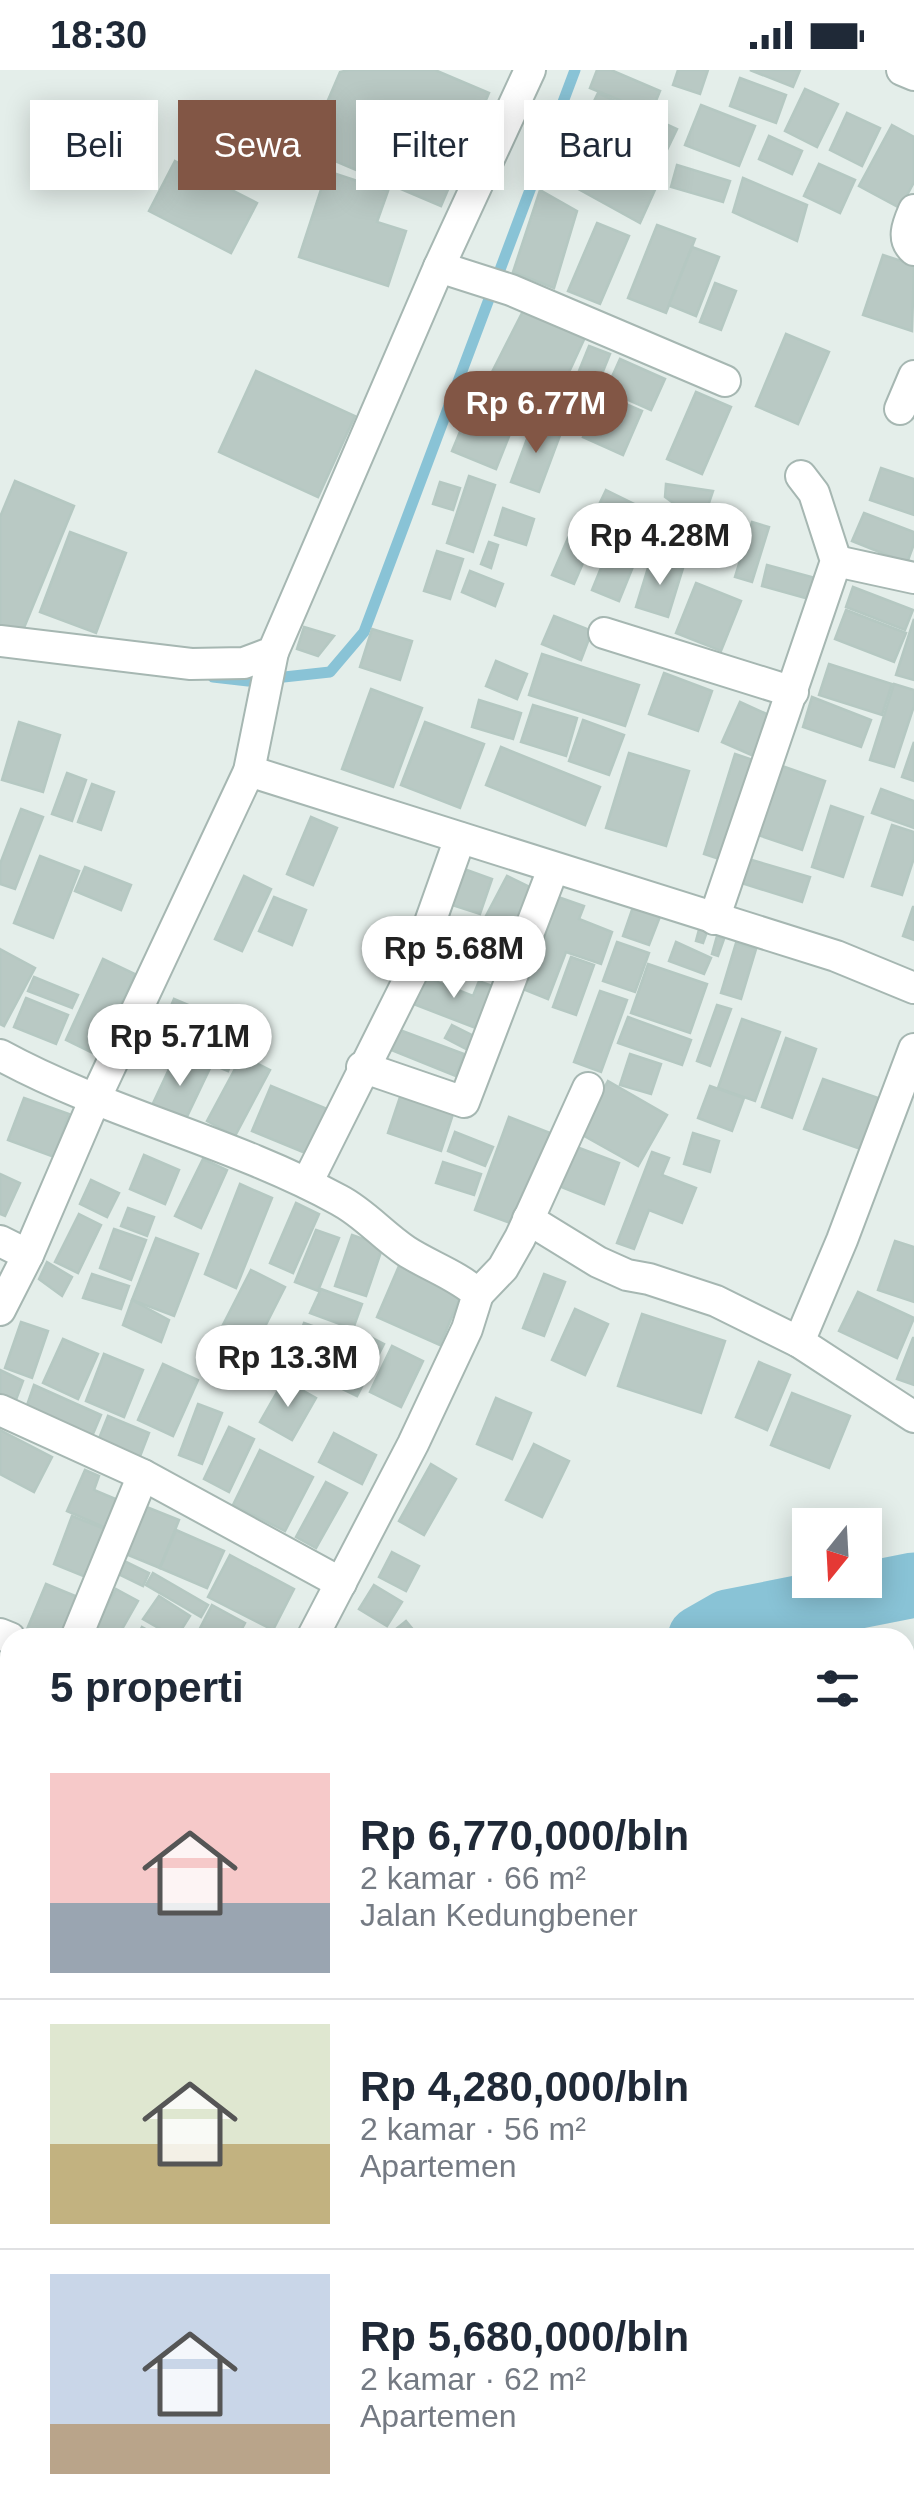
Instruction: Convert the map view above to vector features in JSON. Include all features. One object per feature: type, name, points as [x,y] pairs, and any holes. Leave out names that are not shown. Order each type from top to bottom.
[{"type":"street","points":[[0,1310],[28,1255],[94,1099],[249,772],[271,659],[439,267],[530,70]]},
{"type":"street","points":[[902,70],[914,75]]},
{"type":"street","points":[[914,210],[906,239],[914,250]]},
{"type":"street","points":[[439,267],[512,290],[725,381]]},
{"type":"street","points":[[900,409],[914,376]]},
{"type":"street","points":[[714,919],[836,560],[814,493],[802,476]]},
{"type":"street","points":[[836,560],[914,578]]},
{"type":"street","points":[[604,633],[793,692]]},
{"type":"street","points":[[0,642],[191,664],[271,659]]},
{"type":"street","points":[[249,772],[836,956],[914,988]]},
{"type":"street","points":[[307,1183],[412,973],[460,838]]},
{"type":"street","points":[[362,1068],[464,1102],[553,870]]},
{"type":"street","points":[[0,1055],[94,1099],[307,1183],[343,1202],[380,1234],[466,1283],[478,1294]]},
{"type":"street","points":[[799,1342],[913,1056]]},
{"type":"street","points":[[317,1628],[436,1395],[467,1329],[478,1294],[503,1268],[588,1088]]},
{"type":"street","points":[[528,1219],[626,1275],[650,1278],[716,1301],[799,1342],[914,1418]]},
{"type":"street","points":[[0,1240],[28,1255]]},
{"type":"street","points":[[0,1410],[143,1475],[342,1583]]},
{"type":"street","points":[[80,1628],[143,1475]]},
{"type":"building","points":[[435,70],[489,93],[486,100],[356,100],[356,170],[336,161],[336,100],[328,100],[340,72]]},
{"type":"building","points":[[597,70],[611,70],[660,91],[656,100],[619,100],[590,88]]},
{"type":"building","points":[[678,70],[708,70],[700,94],[673,85]]},
{"type":"building","points":[[750,70],[800,70],[793,87]]},
{"type":"building","points":[[740,78],[786,95],[776,123],[730,106]]},
{"type":"building","points":[[805,89],[838,104],[817,147],[785,131]]},
{"type":"building","points":[[598,93],[613,100],[595,100]]},
{"type":"building","points":[[701,105],[755,126],[739,166],[685,145]]},
{"type":"building","points":[[847,113],[880,128],[862,166],[830,150]]},
{"type":"building","points":[[668,125],[677,129],[668,148]]},
{"type":"building","points":[[892,125],[914,137],[914,182],[900,208],[859,186]]},
{"type":"building","points":[[769,136],[802,151],[792,174],[759,159]]},
{"type":"building","points":[[175,161],[178,190],[232,190],[257,203],[231,253],[149,211]]},
{"type":"building","points":[[819,164],[855,180],[840,213],[804,196]]},
{"type":"building","points":[[677,165],[730,181],[723,202],[671,187]]},
{"type":"building","points":[[336,174],[356,181],[356,190],[388,191],[377,222],[406,231],[388,286],[299,257],[321,190],[336,190]]},
{"type":"building","points":[[743,178],[807,205],[797,241],[733,212]]},
{"type":"building","points":[[403,190],[448,190],[441,206]]},
{"type":"building","points":[[540,190],[577,211],[554,288],[513,272]]},
{"type":"building","points":[[580,190],[655,190],[640,223]]},
{"type":"building","points":[[597,223],[629,236],[600,304],[568,291]]},
{"type":"building","points":[[657,225],[695,239],[666,313],[628,298]]},
{"type":"building","points":[[692,247],[719,257],[696,316],[669,305]]},
{"type":"building","points":[[883,255],[914,265],[912,331],[863,315]]},
{"type":"building","points":[[715,283],[736,291],[721,330],[700,322]]},
{"type":"building","points":[[523,311],[587,333],[553,407],[491,374]]},
{"type":"building","points":[[786,334],[829,352],[798,424],[756,406]]},
{"type":"building","points":[[589,346],[610,354],[581,426],[560,418]]},
{"type":"building","points":[[620,359],[665,379],[651,410],[606,390]]},
{"type":"building","points":[[256,371],[355,416],[318,497],[219,452]]},
{"type":"building","points":[[479,386],[522,404],[496,469],[452,451]]},
{"type":"building","points":[[696,392],[731,407],[702,474],[667,459]]},
{"type":"building","points":[[602,394],[642,411],[623,455],[583,437]]},
{"type":"building","points":[[534,420],[562,430],[539,492],[511,482]]},
{"type":"building","points":[[881,468],[914,479],[914,515],[870,500]]},
{"type":"building","points":[[469,476],[495,485],[473,552],[447,543]]},
{"type":"building","points":[[15,481],[74,506],[21,635],[0,626],[0,517]]},
{"type":"building","points":[[440,482],[460,488],[453,510],[433,504]]},
{"type":"building","points":[[666,484],[713,491],[702,524],[665,497]]},
{"type":"building","points":[[606,490],[697,535],[692,560],[596,511]]},
{"type":"building","points":[[503,508],[534,519],[526,545],[495,535]]},
{"type":"building","points":[[864,513],[914,532],[907,563],[852,541]]},
{"type":"building","points":[[720,514],[734,519],[719,562],[705,557]]},
{"type":"building","points":[[577,517],[599,526],[574,584],[552,575]]},
{"type":"building","points":[[752,522],[769,527],[752,582],[735,577]]},
{"type":"building","points":[[70,532],[126,553],[96,633],[40,612]]},
{"type":"building","points":[[614,536],[641,547],[619,601],[592,590]]},
{"type":"building","points":[[489,542],[498,545],[491,568],[481,564]]},
{"type":"building","points":[[437,551],[463,559],[450,599],[424,591]]},
{"type":"building","points":[[651,558],[683,568],[668,617],[636,607]]},
{"type":"building","points":[[767,565],[823,580],[816,601],[762,586]]},
{"type":"building","points":[[470,571],[503,584],[495,606],[462,592]]},
{"type":"building","points":[[696,583],[741,601],[721,651],[676,633]]},
{"type":"building","points":[[853,587],[913,610],[905,630],[846,607]]},
{"type":"building","points":[[846,610],[906,633],[894,662],[835,639]]},
{"type":"building","points":[[554,616],[592,631],[581,660],[542,644]]},
{"type":"building","points":[[914,619],[914,680],[896,675]]},
{"type":"building","points":[[304,627],[334,636],[318,656],[297,649]]},
{"type":"building","points":[[372,629],[412,641],[400,680],[360,667]]},
{"type":"building","points":[[542,654],[639,685],[625,726],[529,695]]},
{"type":"building","points":[[496,661],[527,674],[517,699],[486,686]]},
{"type":"building","points":[[829,664],[892,684],[882,715],[819,695]]},
{"type":"building","points":[[664,673],[712,691],[698,731],[649,714]]},
{"type":"building","points":[[894,684],[914,690],[914,706],[894,767],[870,760]]},
{"type":"building","points":[[371,689],[422,708],[393,787],[342,769]]},
{"type":"building","points":[[812,697],[871,720],[861,747],[803,727]]},
{"type":"building","points":[[479,700],[521,713],[513,739],[472,727]]},
{"type":"building","points":[[740,702],[780,720],[763,760],[722,742]]},
{"type":"building","points":[[533,705],[577,718],[566,756],[521,742]]},
{"type":"building","points":[[583,720],[624,735],[609,775],[569,761]]},
{"type":"building","points":[[19,722],[60,735],[43,792],[2,780]]},
{"type":"building","points":[[425,722],[484,744],[460,808],[401,785]]},
{"type":"building","points":[[914,742],[914,781],[902,777]]},
{"type":"building","points":[[501,747],[600,787],[585,825],[486,785]]},
{"type":"building","points":[[629,753],[689,771],[666,846],[606,828]]},
{"type":"building","points":[[735,754],[759,762],[728,862],[704,854]]},
{"type":"building","points":[[782,766],[825,781],[802,850],[758,835]]},
{"type":"building","points":[[67,773],[86,780],[72,821],[52,814]]},
{"type":"building","points":[[92,784],[114,792],[101,830],[78,822]]},
{"type":"building","points":[[881,789],[914,801],[914,828],[872,813]]},
{"type":"building","points":[[831,806],[863,817],[843,877],[812,867]]},
{"type":"building","points":[[21,809],[43,817],[15,889],[0,884],[0,864]]},
{"type":"building","points":[[311,817],[337,828],[313,885],[287,874]]},
{"type":"building","points":[[892,825],[914,832],[914,858],[902,895],[872,886]]},
{"type":"building","points":[[40,856],[79,871],[53,938],[14,923]]},
{"type":"building","points":[[745,858],[810,877],[802,902],[738,882]]},
{"type":"building","points":[[85,867],[131,885],[121,910],[75,891]]},
{"type":"building","points":[[464,869],[492,879],[480,914],[452,905]]},
{"type":"building","points":[[244,876],[271,889],[242,951],[215,939]]},
{"type":"building","points":[[507,876],[538,891],[508,949],[477,933]]},
{"type":"building","points":[[274,897],[306,910],[292,945],[259,931]]},
{"type":"building","points":[[558,897],[584,906],[579,919],[612,932],[601,964],[566,952],[548,999],[523,989]]},
{"type":"building","points":[[634,904],[661,914],[649,945],[623,936]]},
{"type":"building","points":[[914,907],[914,940],[903,936]]},
{"type":"building","points":[[700,926],[708,929],[703,943],[696,941]]},
{"type":"building","points":[[443,936],[477,950],[467,975],[433,961]]},
{"type":"building","points":[[717,936],[724,939],[718,956],[712,954]]},
{"type":"building","points":[[617,942],[649,953],[635,992],[603,981]]},
{"type":"building","points":[[676,942],[711,958],[704,974],[669,961]]},
{"type":"building","points":[[736,943],[756,949],[741,999],[721,993]]},
{"type":"building","points":[[0,949],[35,968],[4,1026],[0,1024]]},
{"type":"building","points":[[571,957],[594,965],[576,1015],[553,1007]]},
{"type":"building","points":[[103,959],[135,974],[97,1055],[66,1040]]},
{"type":"building","points":[[648,964],[707,984],[690,1033],[631,1013]]},
{"type":"building","points":[[422,976],[473,996],[479,981],[495,987],[478,1029],[411,1003]]},
{"type":"building","points":[[34,977],[78,995],[72,1008],[28,991]]},
{"type":"building","points":[[600,991],[627,1000],[601,1072],[574,1062]]},
{"type":"building","points":[[26,998],[68,1015],[56,1044],[14,1027]]},
{"type":"building","points":[[174,999],[245,1029],[228,1071],[156,1041]]},
{"type":"building","points":[[717,1005],[731,1009],[710,1066],[697,1061]]},
{"type":"building","points":[[628,1017],[691,1040],[682,1065],[618,1043]]},
{"type":"building","points":[[742,1019],[780,1032],[755,1101],[718,1088]]},
{"type":"building","points":[[452,1025],[476,1037],[470,1051],[445,1038]]},
{"type":"building","points":[[397,1029],[464,1054],[456,1076],[389,1049]]},
{"type":"building","points":[[786,1038],[816,1049],[792,1118],[762,1107]]},
{"type":"building","points":[[178,1050],[211,1066],[182,1127],[149,1112]]},
{"type":"building","points":[[630,1054],[661,1064],[651,1094],[620,1085]]},
{"type":"building","points":[[242,1056],[270,1070],[235,1136],[207,1121]]},
{"type":"building","points":[[823,1079],[884,1100],[866,1151],[804,1129]]},
{"type":"building","points":[[608,1081],[667,1115],[638,1166],[579,1133]]},
{"type":"building","points":[[271,1086],[327,1109],[308,1154],[252,1131]]},
{"type":"building","points":[[710,1086],[744,1098],[732,1131],[698,1118]]},
{"type":"building","points":[[400,1097],[453,1114],[441,1151],[388,1133]]},
{"type":"building","points":[[24,1098],[69,1114],[54,1157],[8,1140]]},
{"type":"building","points":[[509,1117],[550,1133],[516,1225],[475,1210]]},
{"type":"building","points":[[455,1132],[493,1147],[485,1166],[448,1151]]},
{"type":"building","points":[[693,1133],[719,1141],[710,1172],[684,1164]]},
{"type":"building","points":[[574,1146],[619,1163],[604,1204],[559,1186]]},
{"type":"building","points":[[652,1152],[669,1158],[662,1175],[696,1188],[682,1223],[649,1210],[634,1249],[617,1243]]},
{"type":"building","points":[[144,1155],[179,1170],[165,1204],[130,1189]]},
{"type":"building","points":[[203,1159],[227,1170],[201,1228],[175,1216]]},
{"type":"building","points":[[443,1162],[481,1174],[474,1195],[436,1183]]},
{"type":"building","points":[[0,1174],[20,1183],[5,1216],[0,1214]]},
{"type":"building","points":[[91,1180],[119,1193],[107,1217],[80,1204]]},
{"type":"building","points":[[240,1184],[272,1198],[236,1288],[205,1274]]},
{"type":"building","points":[[296,1203],[319,1214],[293,1273],[270,1263]]},
{"type":"building","points":[[128,1208],[154,1217],[147,1236],[121,1226]]},
{"type":"building","points":[[79,1214],[101,1225],[78,1273],[55,1262]]},
{"type":"building","points":[[114,1229],[146,1240],[131,1280],[100,1268]]},
{"type":"building","points":[[316,1230],[339,1238],[318,1291],[295,1282]]},
{"type":"building","points":[[352,1235],[383,1246],[366,1296],[335,1286]]},
{"type":"building","points":[[156,1238],[198,1254],[174,1316],[132,1300]]},
{"type":"building","points":[[895,1241],[914,1247],[914,1302],[878,1290]]},
{"type":"building","points":[[47,1262],[72,1277],[62,1296],[39,1279]]},
{"type":"building","points":[[399,1266],[462,1293],[440,1345],[377,1317]]},
{"type":"building","points":[[251,1270],[285,1287],[239,1378],[205,1360]]},
{"type":"building","points":[[92,1274],[129,1286],[121,1309],[83,1298]]},
{"type":"building","points":[[544,1274],[565,1282],[544,1336],[523,1328]]},
{"type":"building","points":[[321,1289],[362,1304],[353,1329],[310,1313]]},
{"type":"building","points":[[858,1292],[914,1318],[897,1358],[839,1331]]},
{"type":"building","points":[[132,1300],[169,1320],[161,1342],[123,1325]]},
{"type":"building","points":[[575,1309],[608,1324],[585,1375],[552,1360]]},
{"type":"building","points":[[642,1314],[725,1341],[701,1413],[618,1386]]},
{"type":"building","points":[[21,1322],[48,1331],[32,1378],[5,1368]]},
{"type":"building","points":[[304,1323],[338,1335],[319,1385],[285,1372]]},
{"type":"building","points":[[355,1329],[384,1344],[357,1396],[328,1382]]},
{"type":"building","points":[[914,1338],[914,1385],[897,1379]]},
{"type":"building","points":[[63,1339],[98,1354],[78,1399],[43,1383]]},
{"type":"building","points":[[392,1346],[423,1361],[401,1407],[370,1392]]},
{"type":"building","points":[[104,1354],[143,1370],[124,1417],[86,1401]]},
{"type":"building","points":[[759,1362],[790,1375],[767,1430],[736,1417]]},
{"type":"building","points":[[163,1364],[198,1380],[173,1436],[138,1420]]},
{"type":"building","points":[[0,1370],[23,1381],[14,1405],[0,1399]]},
{"type":"building","points":[[284,1380],[316,1398],[292,1440],[260,1422]]},
{"type":"building","points":[[34,1385],[101,1415],[90,1441],[25,1411]]},
{"type":"building","points":[[792,1393],[850,1416],[829,1468],[771,1445]]},
{"type":"building","points":[[496,1398],[531,1413],[512,1459],[477,1444]]},
{"type":"building","points":[[198,1404],[222,1413],[202,1464],[179,1455]]},
{"type":"building","points":[[108,1416],[149,1433],[136,1467],[94,1451]]},
{"type":"building","points":[[229,1427],[254,1439],[229,1492],[204,1479]]},
{"type":"building","points":[[0,1430],[52,1457],[34,1492],[0,1474]]},
{"type":"building","points":[[334,1433],[376,1455],[362,1484],[319,1462]]},
{"type":"building","points":[[534,1444],[569,1461],[542,1517],[506,1500]]},
{"type":"building","points":[[260,1450],[313,1477],[285,1531],[233,1505]]},
{"type":"building","points":[[431,1464],[456,1479],[424,1535],[399,1521]]},
{"type":"building","points":[[85,1470],[99,1476],[94,1490],[125,1503],[113,1531],[67,1511]]},
{"type":"building","points":[[326,1482],[347,1493],[316,1548],[296,1537]]},
{"type":"building","points":[[139,1504],[179,1520],[160,1568],[121,1552]]},
{"type":"building","points":[[72,1516],[110,1531],[91,1579],[54,1564]]},
{"type":"building","points":[[176,1530],[224,1551],[207,1588],[160,1568]]},
{"type":"building","points":[[392,1552],[419,1566],[406,1591],[379,1577]]},
{"type":"building","points":[[230,1555],[294,1589],[274,1628],[208,1597]]},
{"type":"building","points":[[122,1560],[149,1573],[143,1586],[116,1573]]},
{"type":"building","points":[[153,1573],[208,1605],[201,1617],[146,1585]]},
{"type":"building","points":[[46,1584],[85,1600],[73,1628],[28,1628]]},
{"type":"building","points":[[374,1585],[402,1602],[387,1626],[359,1609]]},
{"type":"building","points":[[116,1589],[138,1601],[123,1628],[95,1628]]},
{"type":"building","points":[[159,1596],[190,1616],[182,1628],[159,1628],[143,1619]]},
{"type":"building","points":[[212,1605],[245,1623],[242,1628],[200,1628]]},
{"type":"waterway","points":[[213,677],[248,681],[330,672],[364,632],[575,70]]},
{"type":"waterway","points":[[718,1628],[728,1622],[914,1585]]}]
